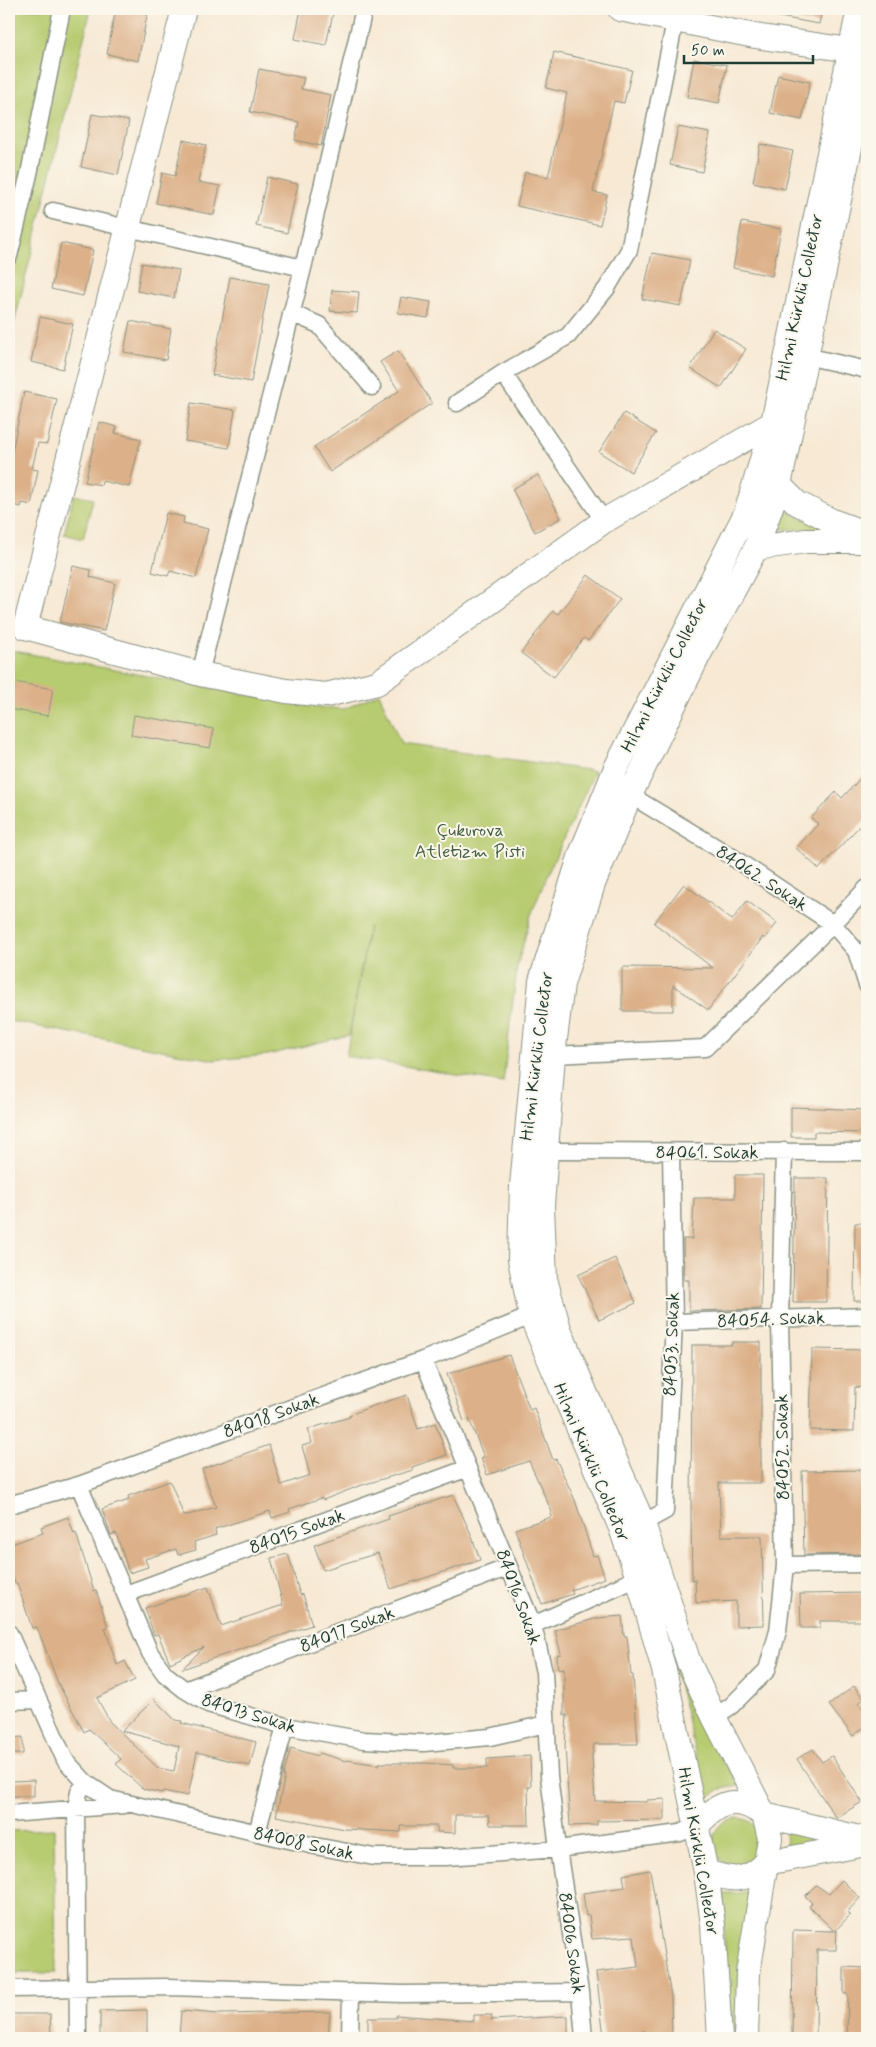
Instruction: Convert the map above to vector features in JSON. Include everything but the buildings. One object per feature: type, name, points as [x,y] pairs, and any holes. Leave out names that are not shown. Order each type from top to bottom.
[{"type":"main road","points":[[184,9],[127,227],[17,626],[200,674],[286,691],[326,696],[377,683],[604,521],[773,423]]},
{"type":"main road","points":[[620,9],[676,14],[809,45],[850,50]]},
{"type":"main road","name":"Hilmi Kürklü Collector","points":[[720,2038],[713,1925],[706,1872],[664,1670],[638,1578],[621,1528],[531,1316],[520,1259],[522,1186],[541,981],[581,854],[616,768],[746,513],[773,423],[859,9]]},
{"type":"main road","name":"Hilmi Kürklü Collector","points":[[746,2038],[748,1972],[770,1838],[764,1815],[689,1663],[643,1522],[559,1329],[545,1279],[542,1206],[553,1055],[562,984],[593,884],[630,796],[699,654],[756,548],[778,485],[867,67]]},
{"type":"main road","points":[[778,485],[797,503],[832,521],[867,534]]},
{"type":"main road","points":[[756,548],[806,541],[867,541]]},
{"type":"main road","points":[[697,1826],[708,1814],[718,1807],[730,1803],[742,1803],[764,1815],[867,1842]]},
{"type":"main road","points":[[706,1872],[733,1879],[746,1878],[757,1872],[766,1863],[867,1842]]},
{"type":"street","points":[[9,256],[29,174],[62,9]]},
{"type":"street","points":[[200,674],[292,313],[364,9]]},
{"type":"street","points":[[457,403],[503,373],[568,336],[607,288],[629,250],[676,14]]},
{"type":"street","points":[[53,211],[303,268]]},
{"type":"street","points":[[292,313],[319,325],[372,387]]},
{"type":"street","points":[[806,356],[867,370]]},
{"type":"street","points":[[503,373],[604,521]]},
{"type":"street","name":"84062. Sokak","points":[[630,796],[729,856],[833,924],[856,951],[867,985]]},
{"type":"street","points":[[553,1055],[706,1048],[833,924],[867,888]]},
{"type":"street","name":"84061. Sokak","points":[[546,1151],[867,1152]]},
{"type":"street","name":"84052. Sokak","points":[[714,1717],[731,1706],[767,1670],[778,1631],[785,1565],[780,1319],[784,1151]]},
{"type":"street","name":"84053. Sokak","points":[[643,1522],[664,1511],[674,1322],[671,1152]]},
{"type":"street","name":"84018 Sokak","points":[[9,1505],[79,1485],[423,1360],[531,1316]]},
{"type":"street","name":"84054. Sokak","points":[[674,1322],[867,1316]]},
{"type":"street","name":"84016 Sokak","points":[[423,1360],[533,1625],[544,1672],[549,1776],[558,1849]]},
{"type":"street","name":"84015 Sokak","points":[[126,1594],[468,1468]]},
{"type":"street","name":"84013 Sokak","points":[[79,1485],[150,1653],[165,1674],[185,1690],[208,1704],[285,1726],[364,1740],[424,1743],[490,1737],[546,1724]]},
{"type":"street","points":[[785,1565],[867,1564]]},
{"type":"street","name":"84017 Sokak","points":[[185,1690],[509,1567]]},
{"type":"street","points":[[533,1625],[638,1578]]},
{"type":"street","name":"84008 Sokak","points":[[9,1633],[65,1760],[86,1783],[110,1799],[315,1846],[374,1857],[446,1857],[558,1849],[680,1833],[697,1826]]},
{"type":"street","points":[[9,1701],[39,1700]]},
{"type":"street","points":[[257,1833],[285,1726]]},
{"type":"street","points":[[78,2038],[76,1808],[79,1792],[86,1783]]},
{"type":"street","points":[[9,1814],[134,1804]]},
{"type":"street","name":"84006 Sokak","points":[[558,1849],[580,1992],[584,2038]]},
{"type":"street","points":[[9,1989],[168,1987],[413,1994],[580,1992]]},
{"type":"street","points":[[350,2038],[351,1992]]},
{"type":"green space","points":[[13,9],[91,9],[9,345],[9,27]]},
{"type":"green space","points":[[867,13],[867,29],[771,479],[756,525],[619,795],[597,849],[562,950],[551,992],[540,1098],[533,1240],[536,1278],[541,1307],[636,1530],[694,1704],[739,1786],[720,1789],[706,1799],[684,1705],[632,1532],[538,1308],[528,1241],[537,1097],[547,990],[558,949],[593,847],[616,793],[752,523],[767,478]]},
{"type":"green space","points":[[74,495],[93,499],[83,539],[64,534]]},
{"type":"green space","points":[[785,510],[826,530],[777,529]]},
{"type":"green space","name":"Çukurova Atletizm Pisti","points":[[9,650],[307,706],[344,709],[379,693],[401,744],[595,771],[548,873],[531,915],[517,967],[503,1083],[346,1056],[369,926],[349,1035],[268,1055],[214,1060],[9,1021]]},
{"type":"green space","points":[[737,1818],[746,1820],[754,1825],[759,1833],[761,1842],[759,1851],[754,1859],[746,1864],[737,1866],[728,1864],[720,1859],[715,1851],[713,1842],[715,1833],[720,1825],[728,1820]]},
{"type":"green space","points":[[786,1828],[843,1842],[785,1848]]},
{"type":"green space","points":[[54,1829],[56,1973],[9,1973],[9,1831]]},
{"type":"green space","points":[[723,1893],[750,1893],[738,2038],[728,2038]]}]
